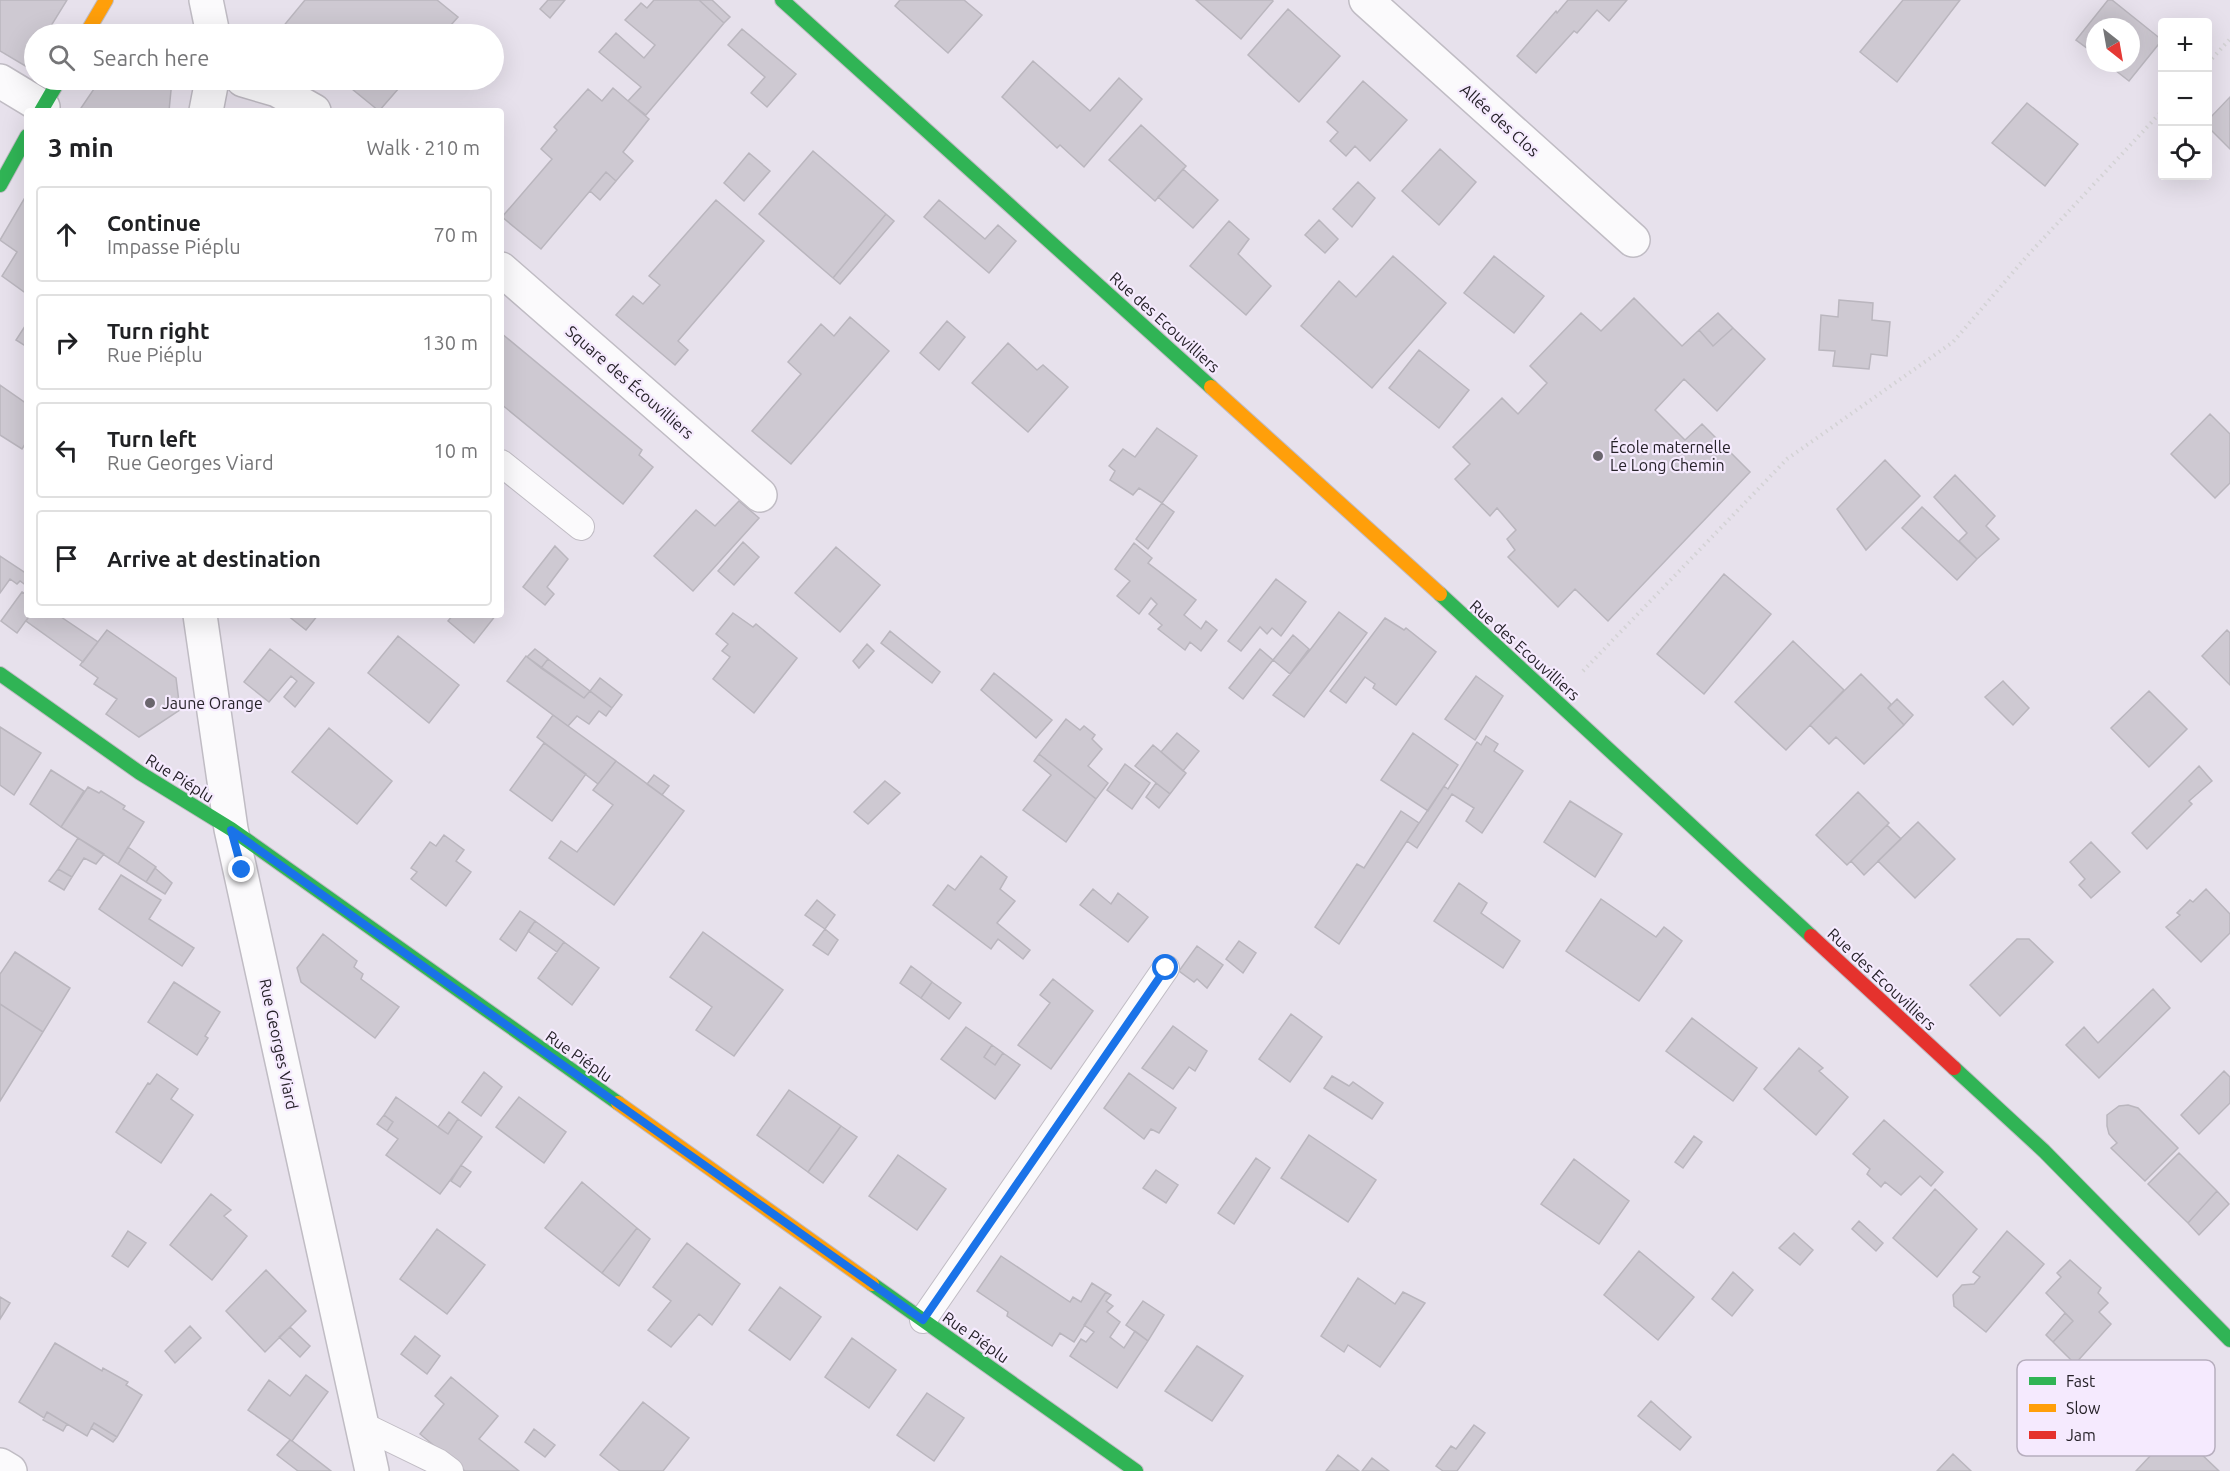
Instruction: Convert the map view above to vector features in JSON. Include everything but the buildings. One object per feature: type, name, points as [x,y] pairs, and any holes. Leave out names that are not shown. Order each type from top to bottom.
[{"type":"street","points":[[92,24],[106,0]]},
{"type":"street","points":[[206,0],[211,24]]},
{"type":"street","name":"Rue des Ecouvilliers","points":[[782,0],[1556,700],[2044,1151],[2230,1340]]},
{"type":"street","name":"Allée des Clos","points":[[1366,0],[1633,240]]},
{"type":"street","points":[[0,81],[48,99]]},
{"type":"street","points":[[277,90],[309,108]]},
{"type":"street","points":[[0,185],[24,141]]},
{"type":"street","name":"Square des Écouvilliers","points":[[504,272],[759,495]]},
{"type":"street","name":"Rue Georges Viard","points":[[200,618],[231,830],[372,1471]]},
{"type":"street","name":"Rue Piéplu","points":[[0,674],[140,773],[231,830],[1136,1471]]},
{"type":"street","points":[[0,1465],[10,1471]]},
{"type":"lane","points":[[504,465],[581,527]]},
{"type":"lane","points":[[923,1320],[1166,968]]},
{"type":"lane","points":[[362,1425],[438,1462],[450,1471]]},
{"type":"path","points":[[2212,59],[2230,39]]},
{"type":"path","points":[[1556,700],[1787,459],[1953,342],[2027,256],[2158,116]]},
{"type":"traffic: fast","points":[[782,0],[1211,387]]},
{"type":"traffic: fast","points":[[43,108],[53,90]]},
{"type":"traffic: fast","points":[[0,185],[24,141]]},
{"type":"traffic: fast","points":[[1440,594],[1811,936]]},
{"type":"traffic: fast","points":[[0,674],[140,773],[231,829],[618,1103]]},
{"type":"traffic: fast","points":[[1954,1068],[2044,1151],[2230,1340]]},
{"type":"traffic: fast","points":[[872,1284],[1136,1471]]},
{"type":"traffic: slow","points":[[92,24],[106,0]]},
{"type":"traffic: slow","points":[[1211,387],[1440,594]]},
{"type":"traffic: slow","points":[[618,1103],[872,1284]]},
{"type":"traffic: jam","points":[[1811,936],[1954,1068]]},
{"type":"place","name":"École maternelle Le Long Chemin","points":[[1598,456]]},
{"type":"place","name":"Jaune Orange","points":[[150,703]]},
{"type":"route","points":[[242,870],[231,830],[923,1320],[1166,968]]}]
